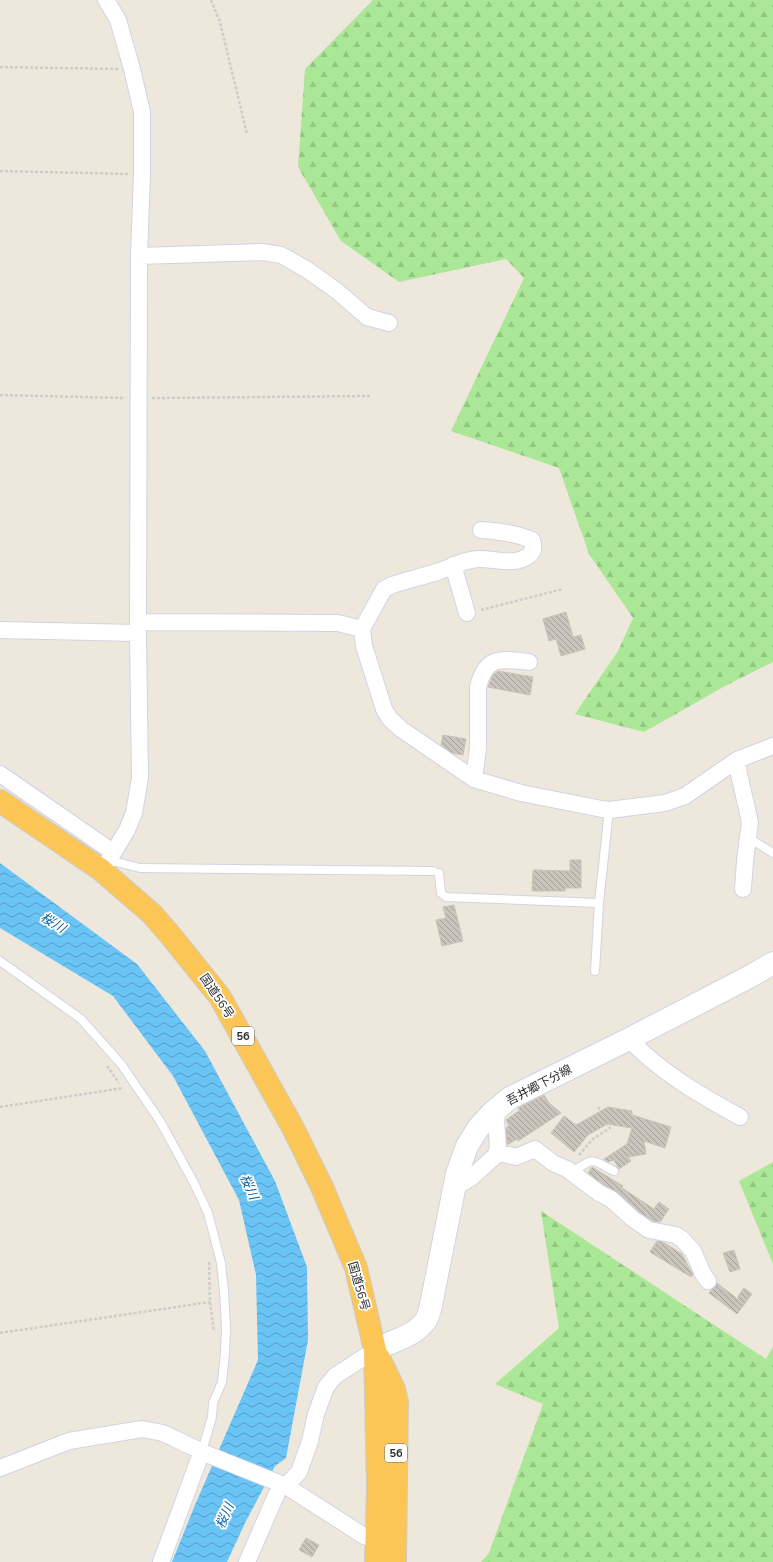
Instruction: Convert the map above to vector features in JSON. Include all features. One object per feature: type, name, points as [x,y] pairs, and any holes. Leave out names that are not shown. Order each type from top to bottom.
[{"type":"highway","name":"国道56号","points":[[0,801],[107,860],[186,953],[220,996],[293,1128],[328,1202],[356,1268],[375,1350],[378,1486],[376,1562]]},
{"type":"highway","name":"国道56号","points":[[375,1350],[394,1389],[397,1402],[395,1562]]},
{"type":"main road","name":"吾井郷下分線","points":[[375,1350],[408,1335],[426,1320],[431,1305],[457,1174],[468,1146],[479,1127],[498,1107],[510,1098],[770,970]]},
{"type":"street","points":[[0,774],[107,860],[127,830],[134,812],[140,778],[138,628],[139,256],[142,174],[142,112],[118,20],[106,0]]},
{"type":"street","points":[[139,256],[262,252],[281,255],[306,269],[337,291],[367,317],[389,323]]},
{"type":"street","points":[[481,530],[499,531],[525,537],[532,540],[534,545],[533,552],[529,556],[520,560],[506,562],[480,559],[453,565],[392,585],[384,589],[362,629],[364,646],[384,709],[390,719],[424,746],[474,779],[521,793],[609,810],[665,803],[685,796],[737,760],[773,746]]},
{"type":"street","points":[[453,565],[467,613]]},
{"type":"street","points":[[0,630],[338,623],[362,629]]},
{"type":"street","points":[[474,779],[478,748],[478,686],[480,677],[486,666],[498,660],[529,662]]},
{"type":"street","points":[[737,760],[738,774],[750,822],[743,889]]},
{"type":"street","points":[[629,1039],[657,1065],[700,1095],[740,1117]]},
{"type":"street","points":[[455,1187],[480,1172],[497,1152],[498,1142],[496,1121],[498,1107]]},
{"type":"street","points":[[497,1152],[516,1157],[535,1149],[553,1163],[569,1170],[599,1193],[619,1204],[634,1219],[649,1230],[676,1235],[693,1251],[703,1274],[708,1281]]},
{"type":"street","points":[[246,1562],[280,1483],[299,1472],[310,1441],[316,1414],[326,1387],[335,1376],[375,1350]]},
{"type":"street","points":[[0,1468],[69,1441],[142,1429],[163,1433],[206,1453],[280,1483],[364,1536],[377,1540]]},
{"type":"street","points":[[161,1562],[206,1453]]},
{"type":"lane","points":[[595,971],[599,903],[609,810]]},
{"type":"lane","points":[[749,838],[773,853]]},
{"type":"lane","points":[[107,860],[140,868],[436,872],[441,893],[446,897],[599,903]]},
{"type":"lane","points":[[0,962],[80,1019],[121,1064],[160,1121],[194,1183],[208,1213],[220,1262],[224,1291],[226,1328],[222,1382],[213,1403],[206,1453]]},
{"type":"lane","points":[[569,1170],[593,1161],[614,1171]]},
{"type":"path","points":[[211,0],[220,22],[247,134]]},
{"type":"path","points":[[0,67],[132,69]]},
{"type":"path","points":[[0,171],[142,174]]},
{"type":"path","points":[[0,395],[139,398],[370,396]]},
{"type":"path","points":[[467,613],[563,590]]},
{"type":"path","points":[[0,1106],[123,1088]]},
{"type":"path","points":[[598,1107],[601,1111]]},
{"type":"path","points":[[569,1170],[593,1139],[610,1128],[607,1124]]},
{"type":"path","points":[[208,1257],[210,1302],[214,1333]]},
{"type":"path","points":[[0,1333],[210,1302]]},
{"type":"green space","points":[[373,0],[773,0],[773,662],[727,685],[644,732],[575,714],[618,651],[633,618],[589,554],[559,468],[451,431],[524,278],[506,259],[399,282],[341,241],[298,167],[305,69]]},
{"type":"green space","points":[[773,1162],[773,1264],[739,1181]]},
{"type":"green space","points":[[541,1211],[766,1359],[773,1346],[773,1562],[481,1562],[489,1553],[543,1404],[495,1384],[559,1328]]},
{"type":"water","name":"桜川","points":[[0,863],[137,964],[205,1051],[275,1181],[307,1267],[308,1340],[286,1458],[275,1466],[245,1523],[227,1562],[172,1562],[258,1360],[256,1275],[239,1200],[173,1076],[113,996],[0,928]]},
{"type":"building","points":[[566,612],[573,637],[581,635],[585,649],[561,656],[556,639],[549,641],[543,619]]},
{"type":"building","points":[[498,671],[533,677],[530,695],[488,687],[493,675]]},
{"type":"building","points":[[443,735],[466,739],[463,755],[452,753],[441,745]]},
{"type":"building","points":[[570,860],[581,860],[581,888],[565,888],[565,891],[532,891],[533,870],[570,871]]},
{"type":"building","points":[[454,905],[463,941],[442,946],[436,920],[446,918],[443,907]]},
{"type":"building","points":[[544,1095],[549,1103],[561,1113],[518,1141],[517,1139],[507,1145],[506,1128],[509,1126],[506,1120],[520,1110],[518,1108]]},
{"type":"building","points":[[608,1107],[632,1111],[632,1115],[671,1127],[665,1148],[644,1141],[646,1154],[628,1157],[631,1161],[619,1169],[614,1160],[608,1162],[604,1159],[627,1144],[632,1128],[607,1124],[588,1135],[574,1152],[551,1133],[564,1116],[576,1125]]},
{"type":"building","points":[[592,1167],[623,1186],[622,1188],[654,1209],[659,1202],[669,1209],[660,1222],[653,1221],[639,1212],[617,1192],[604,1185],[588,1173]]},
{"type":"building","points":[[657,1241],[663,1242],[682,1254],[693,1275],[691,1277],[650,1252]]},
{"type":"building","points":[[734,1250],[740,1269],[730,1272],[723,1253]]},
{"type":"building","points":[[717,1283],[739,1300],[738,1296],[744,1288],[752,1294],[737,1314],[709,1293]]},
{"type":"building","points":[[306,1538],[319,1545],[312,1557],[299,1550]]}]
